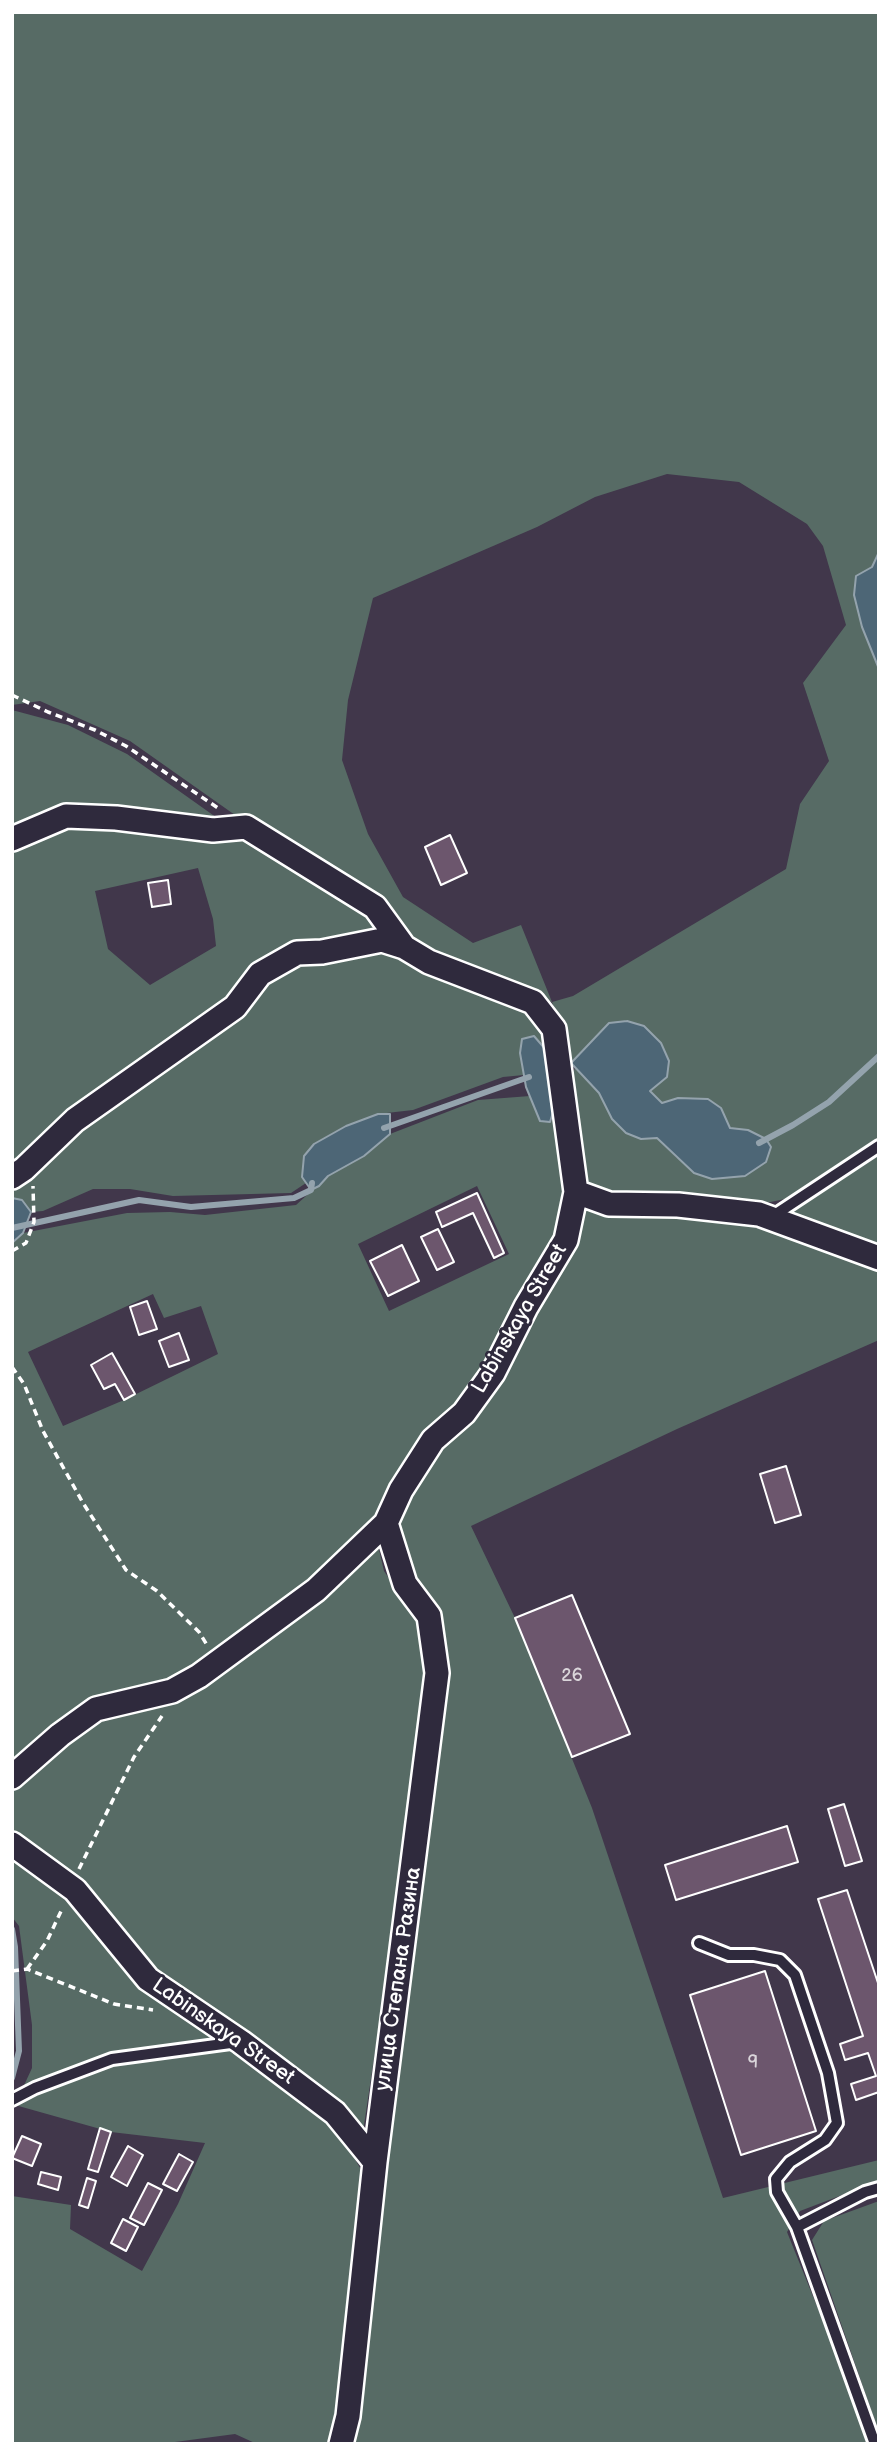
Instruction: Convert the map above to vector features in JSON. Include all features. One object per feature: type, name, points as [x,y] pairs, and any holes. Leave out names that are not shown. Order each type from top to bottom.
[{"type":"street","points":[[12,839],[66,816],[116,818],[213,830],[246,827],[375,907],[404,947]]},
{"type":"street","points":[[18,1173],[75,1120],[235,1007],[260,974],[297,953],[322,952],[382,940],[404,947]]},
{"type":"street","name":"Labinskaya Street","points":[[12,1777],[60,1735],[96,1709],[172,1691],[199,1676],[316,1590],[386,1523],[401,1490],[433,1440],[464,1413],[493,1373],[526,1307],[566,1240],[576,1192],[554,1029],[533,1002],[429,962],[404,947]]},
{"type":"street","points":[[576,1192],[608,1204],[678,1205],[759,1214],[879,1258]]},
{"type":"street","name":"улица Степана Разина","points":[[341,2444],[348,2416],[375,2162],[437,1673],[429,1616],[405,1584],[386,1523]]},
{"type":"street","name":"Labinskaya Street","points":[[12,1844],[75,1890],[148,1979],[241,2042],[335,2113],[375,2162]]},
{"type":"lane","points":[[770,1218],[879,1146]]},
{"type":"lane","points":[[699,1943],[729,1955],[754,1955],[780,1960],[795,1975],[828,2073],[837,2123],[825,2140],[790,2162],[776,2179],[776,2192],[797,2227],[875,2444]]},
{"type":"lane","points":[[12,2101],[35,2088],[112,2059],[241,2042]]},
{"type":"lane","points":[[797,2227],[865,2192],[879,2188]]},
{"type":"path","points":[[12,695],[126,746],[246,827]]},
{"type":"path","points":[[12,1251],[26,1243],[34,1222],[33,1175],[18,1173]]},
{"type":"path","points":[[12,1367],[24,1384],[43,1431],[83,1503],[126,1570],[157,1591],[199,1632],[217,1662]]},
{"type":"path","points":[[27,1969],[47,1941],[62,1910],[68,1885],[83,1863],[134,1757],[164,1713],[172,1691]]},
{"type":"path","points":[[12,1971],[27,1969],[114,2004],[161,2011]]},
{"type":"green space","points":[[12,12],[879,12],[879,552],[872,567],[862,627],[879,669],[879,1137],[785,1199],[756,1205],[629,1199],[591,1191],[578,1173],[572,1075],[575,1068],[599,1093],[612,1119],[641,1139],[657,1137],[677,1158],[766,1139],[748,1130],[730,1128],[721,1108],[678,1098],[662,1103],[595,1040],[571,1063],[552,1002],[448,964],[416,949],[374,897],[235,815],[130,741],[40,701],[12,705]],"holes":[[[667,474],[739,482],[807,524],[823,546],[846,625],[803,683],[829,761],[800,804],[786,869],[573,996],[552,1002],[521,925],[473,943],[403,897],[368,834],[342,760],[348,700],[373,598],[537,527],[595,497]]]},
{"type":"green space","points":[[12,710],[68,725],[127,754],[227,825],[123,815],[12,835]]},
{"type":"green space","points":[[61,824],[246,832],[373,909],[395,938],[296,950],[228,1008],[12,1173],[12,845]],"holes":[[[198,868],[213,919],[216,946],[150,985],[108,949],[95,891]]]},
{"type":"green space","points":[[382,946],[522,1006],[546,1034],[546,1050],[520,1053],[524,1075],[503,1077],[413,1110],[378,1114],[346,1126],[302,1177],[306,1183],[291,1193],[173,1196],[130,1189],[93,1189],[43,1211],[31,1212],[22,1200],[12,1198],[12,1183],[263,980],[300,960]]},
{"type":"green space","points":[[530,1096],[540,1121],[551,1122],[554,1109],[567,1197],[558,1242],[463,1403],[408,1454],[384,1510],[312,1583],[194,1671],[159,1686],[102,1697],[12,1771],[12,1243],[23,1233],[127,1213],[170,1212],[205,1215],[296,1205],[328,1176],[364,1156],[390,1134],[478,1100]],"holes":[[[477,1186],[509,1254],[389,1311],[358,1244]],[[153,1294],[164,1318],[201,1306],[218,1354],[124,1400],[63,1426],[28,1352]]]},
{"type":"green space","points":[[879,1155],[879,1251],[786,1213],[866,1164]]},
{"type":"green space","points":[[584,1200],[784,1229],[879,1267],[879,1340],[677,1429],[471,1526],[515,1618],[592,1808],[723,2198],[879,2160],[879,2181],[800,2211],[787,2232],[842,2368],[867,2444],[351,2444],[442,1670],[410,1580],[400,1525],[411,1488],[580,1237]]},
{"type":"green space","points":[[377,1541],[384,1571],[422,1627],[424,1669],[401,1877],[363,2132],[158,1978],[12,1834],[12,1789],[98,1714],[173,1696]]},
{"type":"green space","points":[[12,1853],[77,1899],[147,1986],[332,2120],[366,2178],[339,2409],[332,2444],[257,2444],[235,2434],[160,2444],[12,2444],[12,2196],[71,2205],[70,2229],[142,2271],[178,2204],[205,2143],[111,2132],[15,2105],[32,2068],[32,2025],[19,1926],[12,1917]]},
{"type":"green space","points":[[879,2201],[879,2433],[812,2240],[824,2221]]},
{"type":"water","points":[[879,552],[879,669],[862,627],[854,595],[856,576],[872,567]]},
{"type":"water","points":[[627,1021],[644,1026],[661,1043],[669,1061],[667,1077],[650,1091],[662,1103],[678,1098],[708,1099],[721,1108],[730,1128],[748,1130],[766,1139],[771,1147],[766,1162],[745,1176],[712,1179],[694,1173],[657,1138],[641,1139],[626,1133],[612,1119],[599,1093],[571,1063],[609,1023]]},
{"type":"water","points":[[534,1036],[546,1050],[554,1109],[550,1122],[540,1121],[526,1087],[520,1053],[522,1039]]},
{"type":"water","points":[[378,1114],[390,1114],[390,1134],[364,1156],[328,1176],[311,1190],[302,1177],[304,1156],[314,1144],[346,1126]]},
{"type":"water","points":[[12,1198],[22,1200],[31,1212],[23,1233],[12,1243]]},
{"type":"building","points":[[450,835],[467,873],[441,885],[425,847]]},
{"type":"building","points":[[168,880],[171,904],[152,907],[148,883]]},
{"type":"building","points":[[477,1193],[504,1253],[494,1258],[473,1213],[442,1227],[436,1212]]},
{"type":"building","points":[[438,1229],[454,1262],[437,1270],[421,1237]]},
{"type":"building","points":[[402,1245],[419,1281],[388,1296],[370,1261]]},
{"type":"building","points":[[147,1301],[157,1329],[139,1335],[130,1307]]},
{"type":"building","points":[[179,1333],[189,1360],[169,1367],[159,1341]]},
{"type":"building","points":[[112,1353],[135,1394],[124,1400],[115,1384],[104,1389],[91,1365]]},
{"type":"building","points":[[786,1466],[801,1515],[775,1523],[760,1474]]},
{"type":"building","points":[[572,1595],[630,1734],[572,1757],[515,1618]]},
{"type":"building","points":[[844,1804],[862,1861],[845,1866],[828,1809]]},
{"type":"building","points":[[787,1826],[798,1862],[676,1900],[665,1865]]},
{"type":"building","points":[[847,1890],[879,1986],[879,2092],[856,2100],[851,2084],[876,2076],[868,2053],[845,2060],[840,2044],[863,2036],[818,1899]]},
{"type":"building","points":[[765,1971],[816,2131],[741,2155],[690,1995]]},
{"type":"building","points":[[100,2128],[111,2132],[98,2172],[88,2169]]},
{"type":"building","points":[[22,2136],[41,2144],[32,2166],[12,2158]]},
{"type":"building","points":[[128,2146],[143,2155],[127,2186],[111,2177]]},
{"type":"building","points":[[179,2154],[193,2162],[177,2191],[163,2184]]},
{"type":"building","points":[[41,2172],[61,2177],[58,2190],[38,2184]]},
{"type":"building","points":[[87,2178],[96,2181],[88,2208],[79,2205]]},
{"type":"building","points":[[148,2183],[162,2190],[144,2225],[130,2218]]},
{"type":"building","points":[[123,2219],[138,2227],[126,2251],[111,2243]]},
{"type":"waterway","points":[[759,1143],[829,1102],[879,1056]]},
{"type":"waterway","points":[[384,1128],[529,1077]]},
{"type":"waterway","points":[[12,1228],[139,1200],[191,1207],[294,1198],[311,1190],[312,1183]]},
{"type":"waterway","points":[[12,1929],[19,2051],[12,2078]]}]
